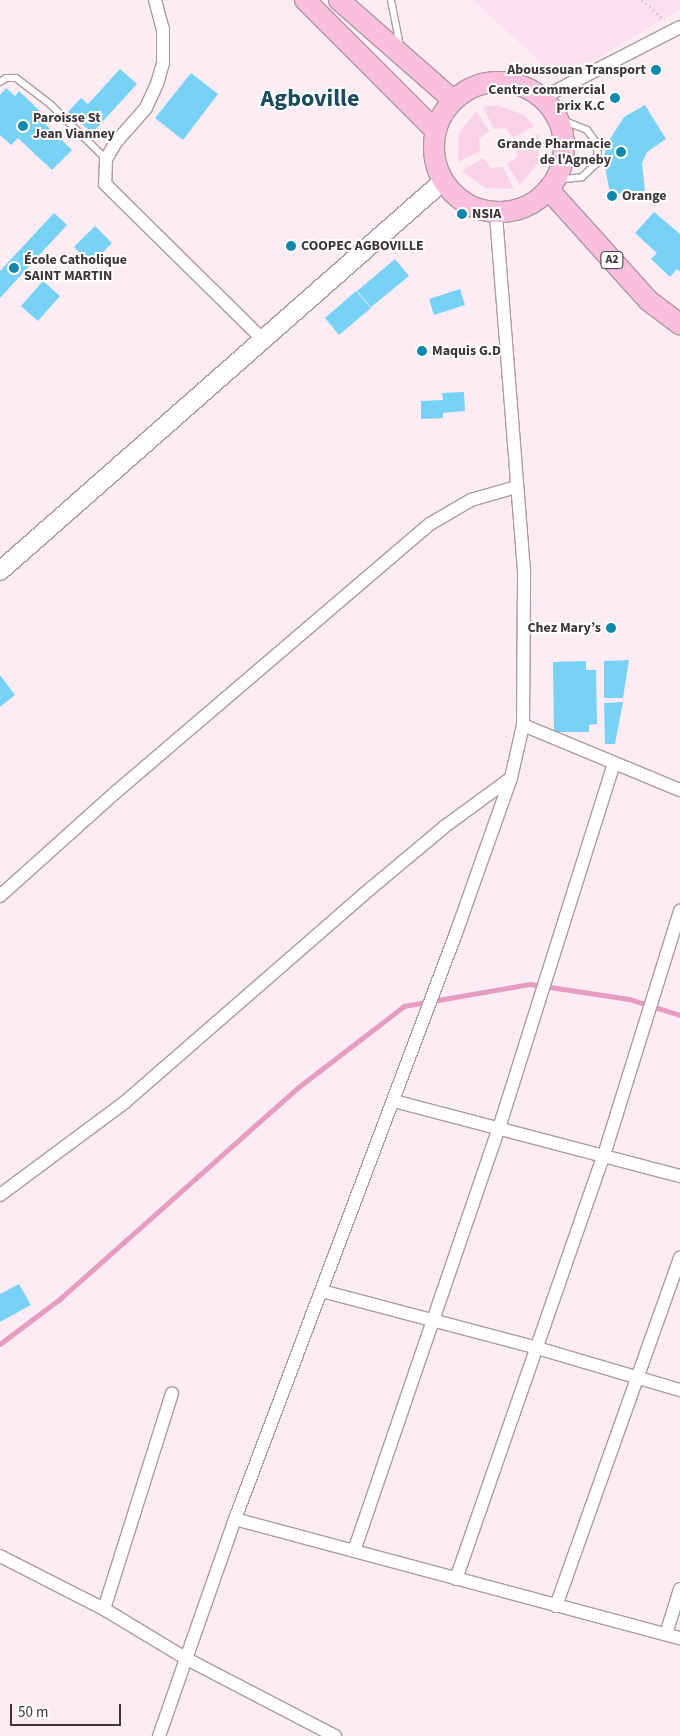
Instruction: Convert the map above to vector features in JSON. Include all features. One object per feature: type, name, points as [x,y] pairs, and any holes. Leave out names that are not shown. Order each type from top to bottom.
[{"type":"main road","points":[[305,0],[435,130]]},
{"type":"main road","points":[[339,0],[401,57],[453,100]]},
{"type":"main road","points":[[497,82],[521,86],[542,98],[558,118],[565,143],[562,168],[552,185],[525,208],[496,213],[465,204],[442,182],[432,148],[435,130],[453,100],[473,87],[497,82]]},
{"type":"main road","points":[[0,571],[442,182]]},
{"type":"main road","name":"A2","points":[[552,185],[649,301],[680,324]]},
{"type":"street","points":[[155,0],[163,29],[163,63],[157,84],[146,108],[116,142],[106,159],[105,184],[111,193],[263,340]]},
{"type":"street","points":[[542,98],[678,28]]},
{"type":"street","points":[[158,1736],[187,1659],[235,1519],[394,1101],[511,778],[523,725],[524,571],[496,213]]},
{"type":"street","points":[[0,896],[116,792],[430,524],[471,500],[516,487]]},
{"type":"street","points":[[523,725],[680,790]]},
{"type":"street","points":[[354,1551],[499,1128],[614,763]]},
{"type":"street","points":[[0,1195],[125,1102],[364,894],[444,827],[511,778]]},
{"type":"street","points":[[456,1579],[604,1155],[680,911]]},
{"type":"street","points":[[394,1101],[680,1176]]},
{"type":"street","points":[[556,1606],[680,1257]]},
{"type":"street","points":[[322,1291],[536,1348],[680,1390]]},
{"type":"street","points":[[104,1609],[172,1393]]},
{"type":"street","points":[[235,1519],[680,1638]]},
{"type":"street","points":[[0,1556],[104,1609],[187,1659],[335,1736]]},
{"type":"street","points":[[666,1634],[680,1589]]},
{"type":"lane","points":[[391,0],[401,57]]},
{"type":"lane","points":[[0,82],[6,78],[16,78],[50,104],[106,159]]},
{"type":"lane","points":[[552,185],[582,177],[596,164],[598,155],[596,142],[588,130],[558,118]]},
{"type":"path","points":[[642,0],[678,28]]},
{"type":"shaded area","points":[[473,0],[680,0],[680,9],[589,63],[552,73]]},
{"type":"shaded area","points":[[497,105],[524,115],[534,126],[513,138],[506,128],[494,129],[483,107]]},
{"type":"shaded area","points":[[476,111],[489,131],[479,139],[480,151],[458,162],[459,133]]},
{"type":"shaded area","points":[[539,134],[538,163],[520,185],[507,164],[517,157],[516,145]]},
{"type":"shaded area","points":[[483,158],[491,168],[503,167],[514,189],[485,188],[462,171]]},
{"type":"building","points":[[120,69],[137,84],[92,133],[68,112],[81,98],[88,104]]},
{"type":"building","points":[[191,73],[218,94],[183,140],[155,118]]},
{"type":"building","name":"Paroisse St Jean Vianney","points":[[6,88],[15,96],[19,91],[41,112],[37,116],[72,150],[52,170],[18,138],[11,145],[0,135],[0,95]]},
{"type":"building","points":[[645,105],[666,139],[647,152],[642,163],[645,192],[610,194],[604,161],[606,145],[624,117]]},
{"type":"building","points":[[654,212],[680,234],[680,272],[677,269],[670,277],[651,259],[657,253],[635,233]]},
{"type":"building","points":[[54,213],[67,225],[0,298],[0,271]]},
{"type":"building","points":[[95,226],[112,243],[91,264],[74,247]]},
{"type":"building","points":[[395,259],[409,276],[371,307],[357,291]]},
{"type":"building","points":[[43,281],[60,296],[38,321],[21,306]]},
{"type":"building","points":[[460,289],[465,305],[434,315],[429,299]]},
{"type":"building","points":[[356,291],[371,308],[339,335],[325,318]]},
{"type":"building","points":[[464,392],[465,411],[443,413],[443,418],[421,419],[421,401],[443,400],[442,393]]},
{"type":"building","points":[[629,660],[623,698],[604,698],[604,661]]},
{"type":"building","points":[[586,661],[586,670],[596,670],[597,724],[589,725],[589,732],[554,732],[553,662]]},
{"type":"building","points":[[0,675],[15,695],[0,707]]},
{"type":"building","points":[[623,702],[615,744],[605,744],[604,703]]},
{"type":"building","points":[[19,1284],[31,1305],[0,1322],[0,1294]]},
{"type":"waterway","points":[[0,1344],[61,1298],[296,1089],[404,1006],[530,984],[629,999],[680,1015]]},
{"type":"place","name":"Aboussouan Transport","points":[[656,70]]},
{"type":"place","name":"Centre commercial prix K.C","points":[[615,98]]},
{"type":"place","name":"Paroisse St Jean Vianney","points":[[23,126]]},
{"type":"place","name":"Grande Pharmacie de l'Agneby","points":[[621,152]]},
{"type":"place","name":"Orange","points":[[612,196]]},
{"type":"place","name":"NSIA","points":[[462,214]]},
{"type":"place","name":"COOPEC AGBOVILLE","points":[[291,246]]},
{"type":"place","name":"École Catholique SAINT MARTIN","points":[[14,268]]},
{"type":"place","name":"Maquis G.D","points":[[422,351]]},
{"type":"place","name":"Chez Mary’s","points":[[611,628]]},
{"type":"district","name":"Agboville","points":[[310,99]]}]
